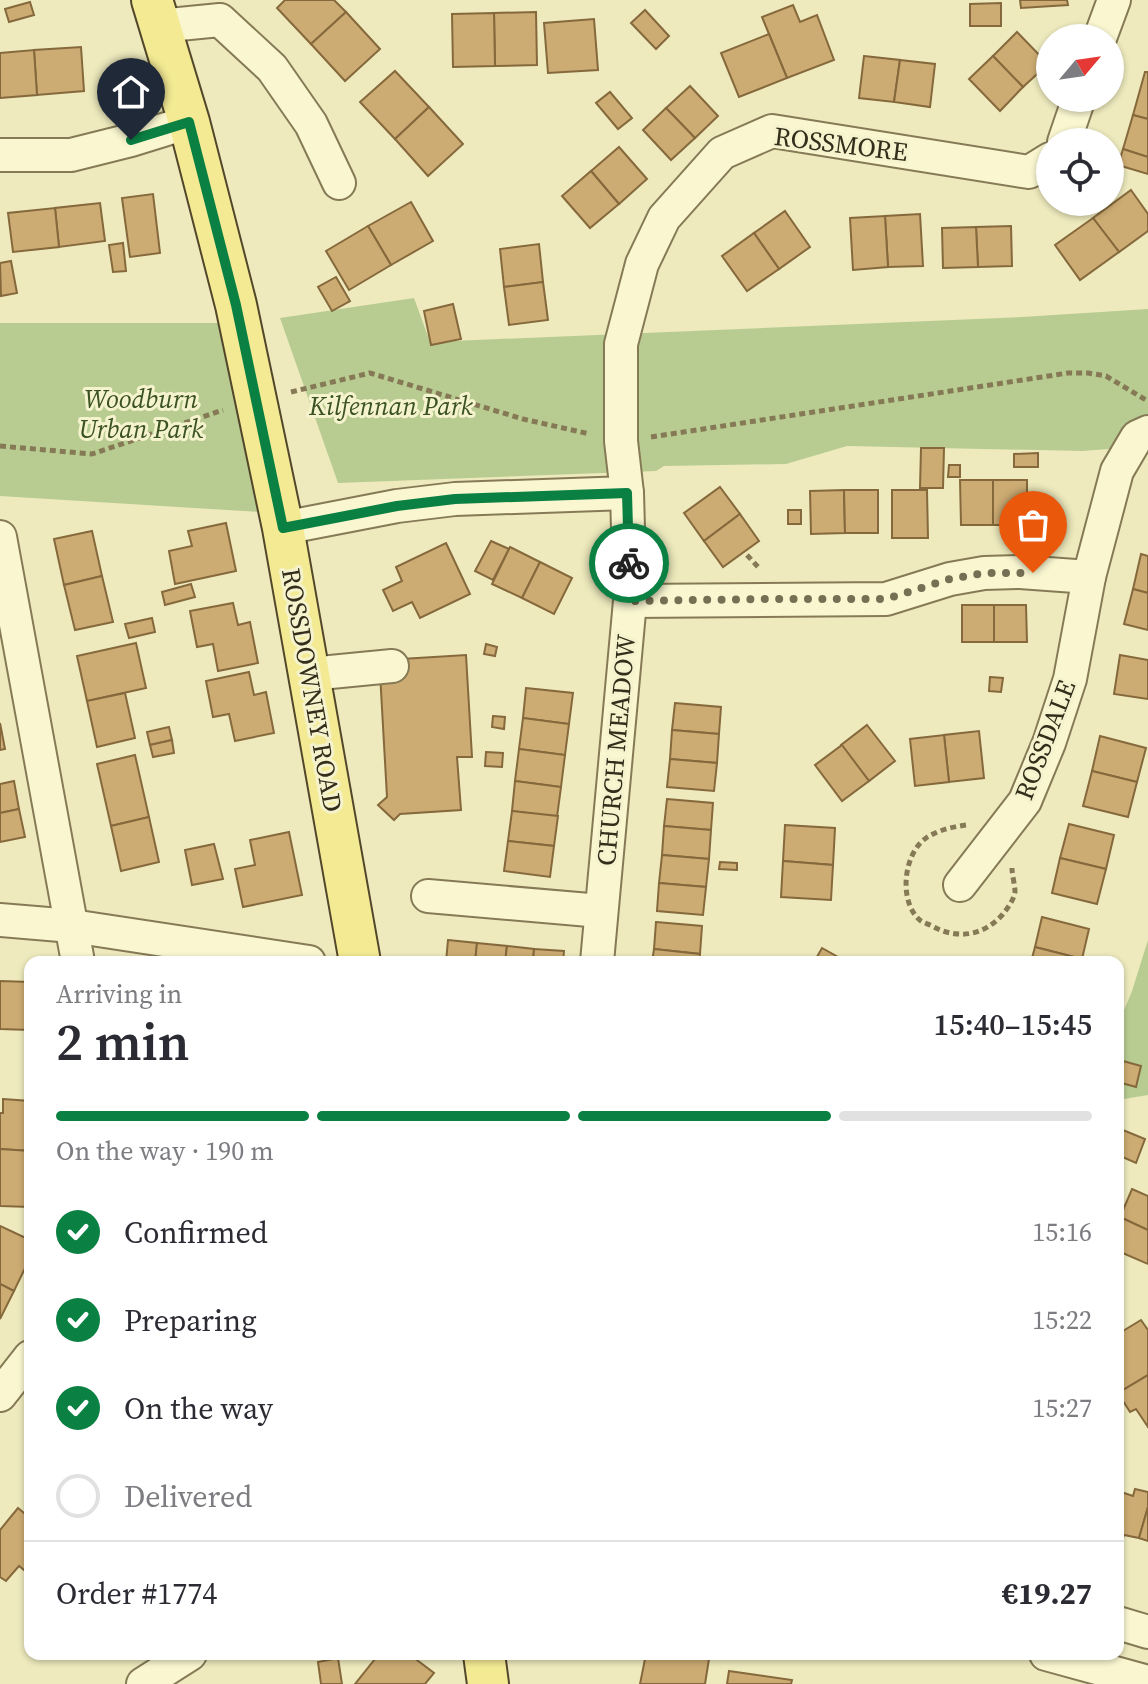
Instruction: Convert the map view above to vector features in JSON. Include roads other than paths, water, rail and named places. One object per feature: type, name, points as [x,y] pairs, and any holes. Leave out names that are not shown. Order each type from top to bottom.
[{"type":"main road","name":"ROSSDOWNEY ROAD","points":[[155,13],[189,122],[236,305],[283,528],[359,956]]},
{"type":"main road","points":[[485,1660],[488,1684]]},
{"type":"street","points":[[1105,24],[1114,0]]},
{"type":"street","points":[[155,13],[220,20],[272,68],[311,124],[339,183]]},
{"type":"street","points":[[0,155],[71,155],[189,122]]},
{"type":"street","name":"ROSSMORE","points":[[627,493],[636,439],[621,344],[642,264],[664,218],[722,153],[772,131],[1029,172],[1036,168]]},
{"type":"street","name":"ROSSDALE","points":[[960,885],[1025,801],[1049,743],[1070,679],[1089,577],[1117,471],[1137,437],[1148,432]]},
{"type":"street","points":[[283,528],[397,506],[455,499],[627,493]]},
{"type":"street","name":"CHURCH MEADOW","points":[[597,956],[630,601],[627,493]]},
{"type":"street","points":[[0,537],[77,956]]},
{"type":"street","points":[[630,601],[886,599],[950,579],[984,573],[1089,577]]},
{"type":"street","points":[[310,674],[392,666]]},
{"type":"street","points":[[428,896],[601,911]]},
{"type":"street","points":[[0,920],[72,926],[270,956]]},
{"type":"street","points":[[0,1395],[24,1365]]},
{"type":"street","points":[[1124,1625],[1148,1632]]},
{"type":"street","points":[[143,1684],[181,1660]]},
{"type":"street","points":[[1059,1660],[1093,1676],[1148,1682]]},
{"type":"park label","name":"Kilfennan Park","points":[[391,406]]},
{"type":"park label","name":"Woodburn Urban Park","points":[[141,414]]}]
